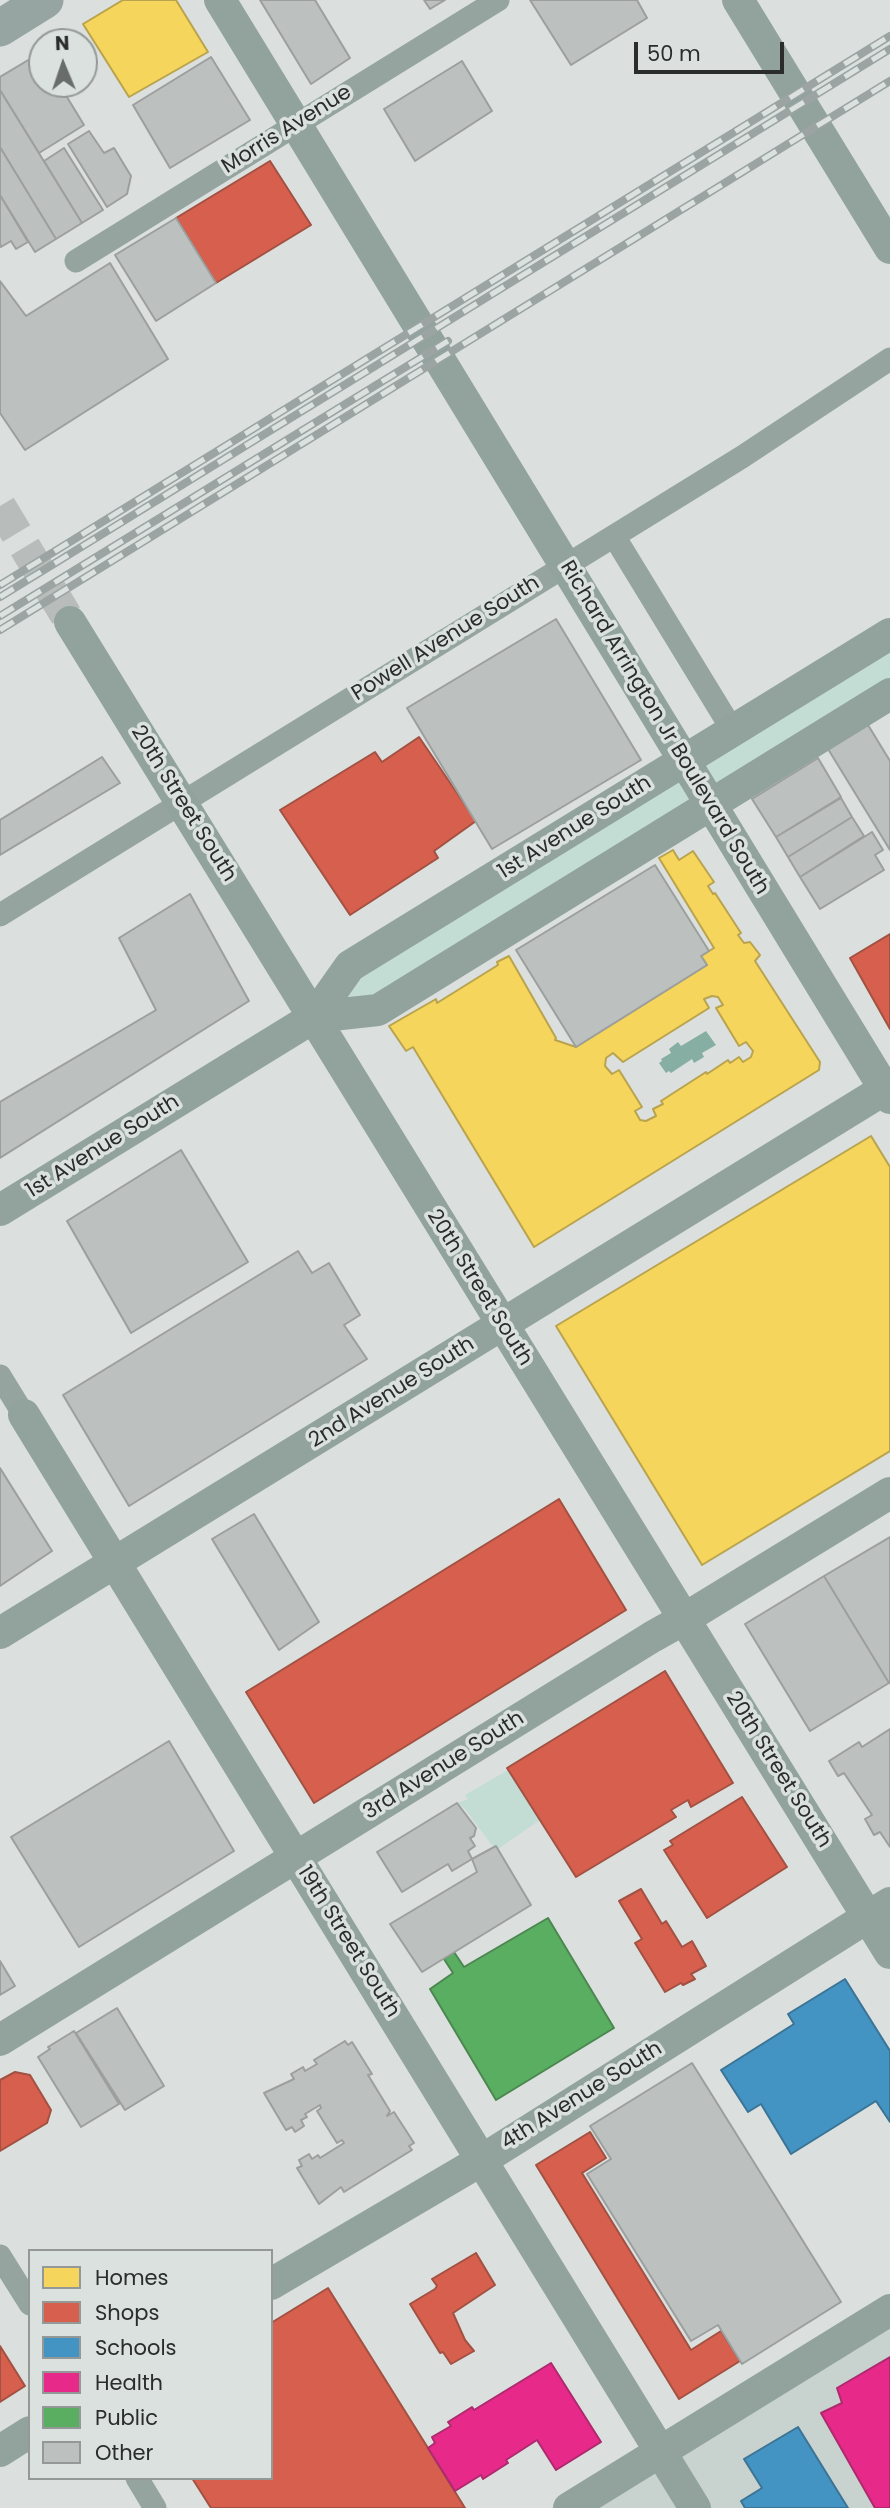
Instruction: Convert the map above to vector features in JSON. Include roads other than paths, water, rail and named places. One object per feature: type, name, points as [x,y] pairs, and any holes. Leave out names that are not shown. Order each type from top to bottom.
[{"type":"main road","points":[[0,28],[45,0]]},
{"type":"street","name":"Richard Arrington Jr Boulevard South","points":[[220,0],[888,1091]]},
{"type":"street","name":"Morris Avenue","points":[[76,261],[498,0]]},
{"type":"street","points":[[738,0],[890,248]]},
{"type":"street","name":"Powell Avenue South","points":[[0,915],[741,457],[890,359]]},
{"type":"street","points":[[614,536],[733,731]]},
{"type":"street","name":"20th Street South","points":[[70,622],[684,1619],[879,1910],[890,1953]]},
{"type":"street","name":"1st Avenue South","points":[[0,1210],[314,1017],[351,966],[890,634]]},
{"type":"street","name":"1st Avenue South","points":[[314,1017],[378,1010],[707,798],[890,694]]},
{"type":"street","name":"2nd Avenue South","points":[[0,1633],[502,1324],[888,1091]]},
{"type":"street","name":"19th Street South","points":[[0,1376],[695,2508]]},
{"type":"street","name":"3rd Avenue South","points":[[0,2040],[890,1493]]},
{"type":"street","name":"4th Avenue South","points":[[273,2283],[482,2160],[879,1910]]},
{"type":"street","points":[[0,2256],[28,2301]]},
{"type":"street","points":[[569,2508],[890,2310]]},
{"type":"street","points":[[0,2451],[28,2433]]},
{"type":"street","points":[[138,2480],[155,2508]]},
{"type":"tunnel","points":[[0,506],[70,622]]},
{"type":"railway","points":[[0,585],[890,36]]},
{"type":"railway","points":[[0,597],[890,49]]},
{"type":"railway","points":[[0,630],[890,81]]},
{"type":"railway","points":[[0,616],[448,341]]}]
